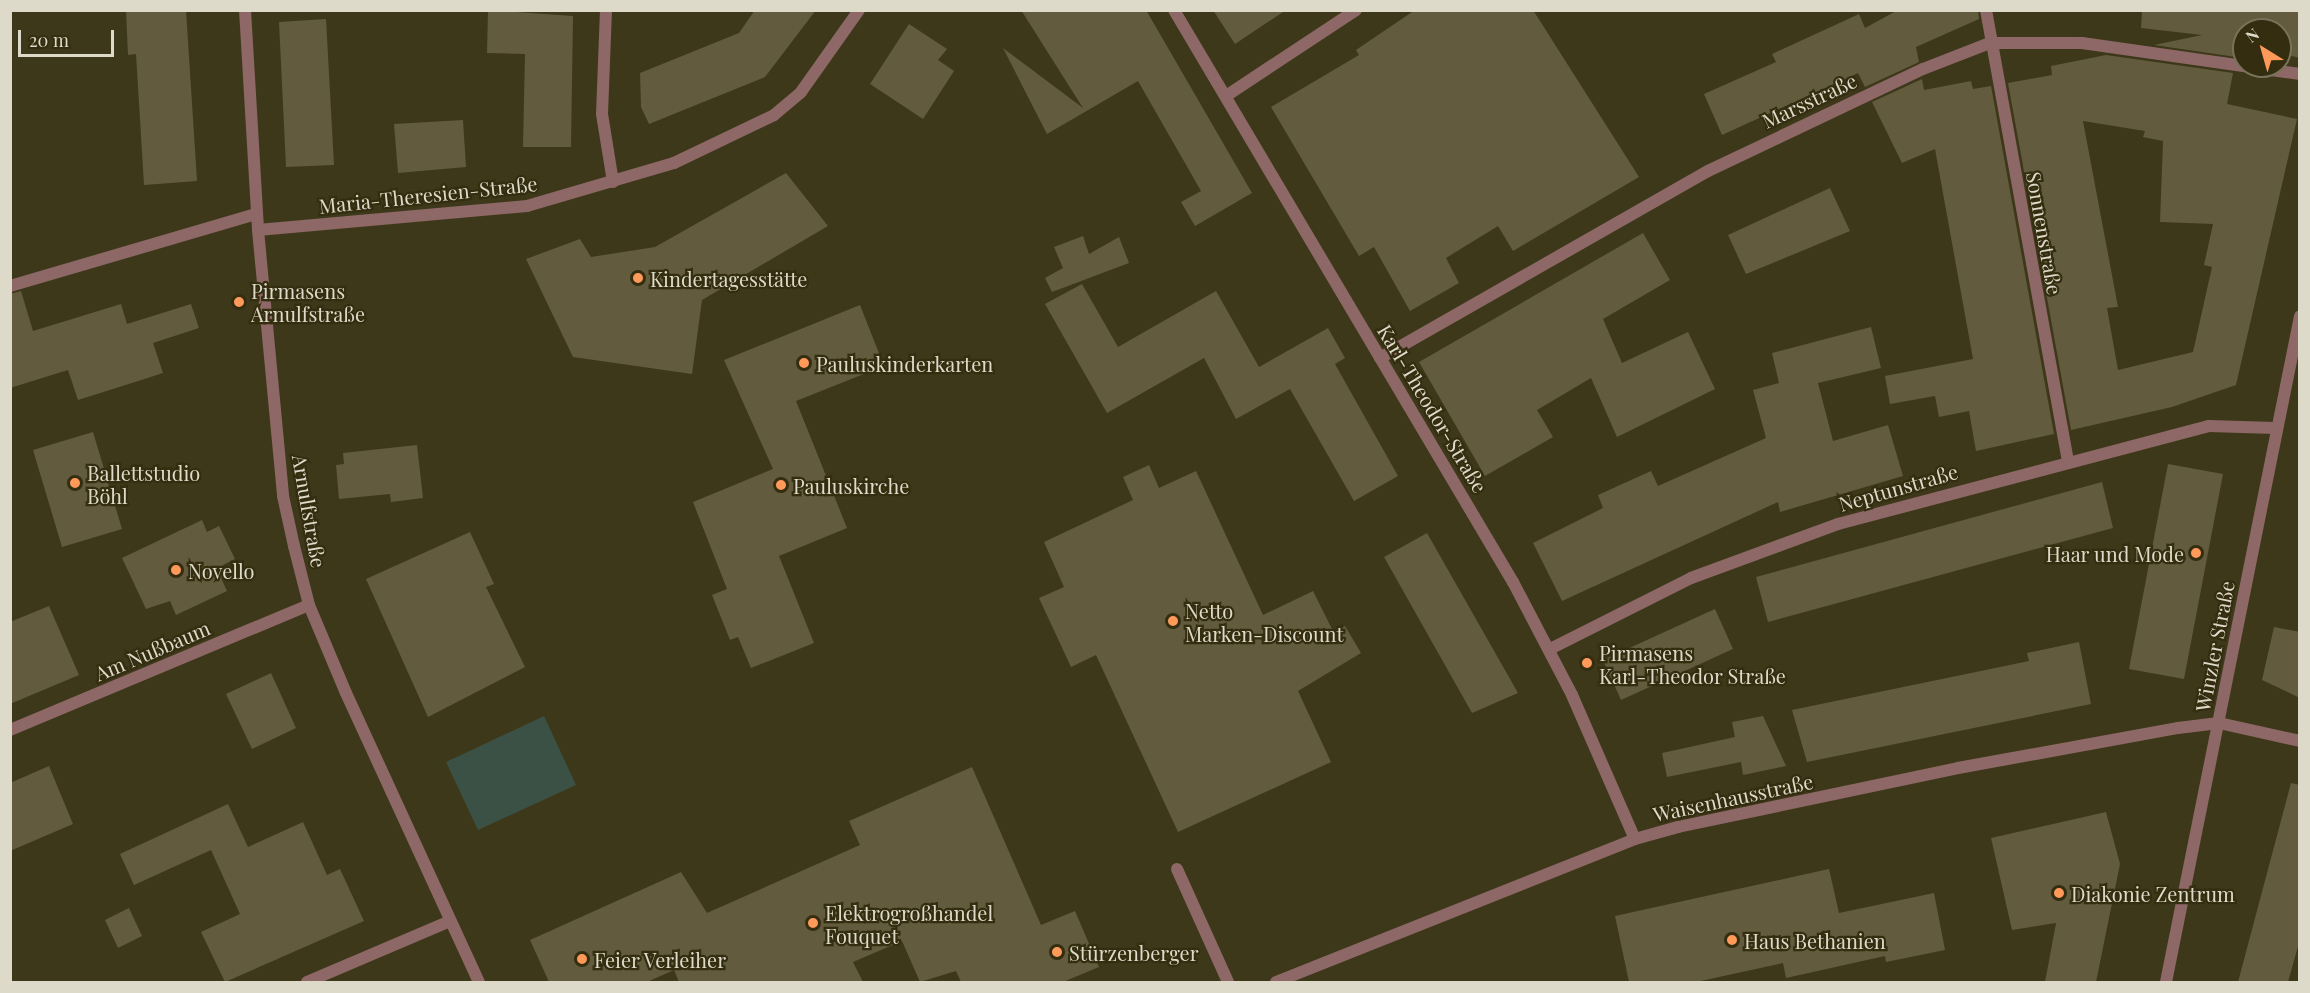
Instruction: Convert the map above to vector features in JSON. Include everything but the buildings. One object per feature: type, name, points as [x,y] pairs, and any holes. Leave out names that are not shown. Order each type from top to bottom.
[{"type":"street","name":"Arnulfstraße","points":[[245,10],[258,230],[284,496],[309,605],[478,982]]},
{"type":"street","points":[[606,10],[602,114],[613,182]]},
{"type":"street","name":"Maria-Theresien-Straße","points":[[258,230],[527,206],[674,163],[774,116],[801,92],[859,10]]},
{"type":"street","name":"Karl-Theodor-Straße","points":[[1174,10],[1550,649],[1635,839]]},
{"type":"street","points":[[1226,96],[1356,10]]},
{"type":"street","name":"Sonnenstraße","points":[[1986,10],[1990,43],[2068,462]]},
{"type":"street","name":"Marsstraße","points":[[1380,358],[1717,166],[1923,69],[1990,43],[2082,43],[2300,74]]},
{"type":"street","points":[[10,286],[257,214]]},
{"type":"street","name":"Winzler Straße","points":[[2166,982],[2219,723],[2275,428],[2300,316]]},
{"type":"street","name":"Neptunstraße","points":[[1550,649],[1691,578],[1786,540],[2068,462],[2209,426],[2275,428]]},
{"type":"street","name":"Am Nußbaum","points":[[10,730],[309,605]]},
{"type":"street","points":[[2219,723],[2300,741]]},
{"type":"street","name":"Waisenhausstraße","points":[[1276,982],[1635,839],[1958,768],[2219,723]]},
{"type":"street","points":[[1177,870],[1228,982]]},
{"type":"street","points":[[307,982],[450,921]]},
{"type":"green space","points":[[544,716],[576,785],[478,830],[446,762]]},
{"type":"place","name":"Kindertagesstätte","points":[[638,278]]},
{"type":"place","name":"Pirmasens Arnulfstraße","points":[[239,302]]},
{"type":"place","name":"Pauluskinderkarten","points":[[804,363]]},
{"type":"place","name":"Ballettstudio Böhl","points":[[75,483]]},
{"type":"place","name":"Pauluskirche","points":[[781,485]]},
{"type":"place","name":"Haar und Mode","points":[[2196,553]]},
{"type":"place","name":"Novello","points":[[176,570]]},
{"type":"place","name":"Netto Marken-Discount","points":[[1173,621]]},
{"type":"place","name":"Pirmasens Karl-Theodor Straße","points":[[1587,663]]},
{"type":"place","name":"Diakonie Zentrum","points":[[2059,893]]},
{"type":"place","name":"Elektrogroßhandel Fouquet","points":[[813,923]]},
{"type":"place","name":"Haus Bethanien","points":[[1732,940]]},
{"type":"place","name":"Stürzenberger","points":[[1057,952]]},
{"type":"place","name":"Feier Verleiher","points":[[582,959]]}]
